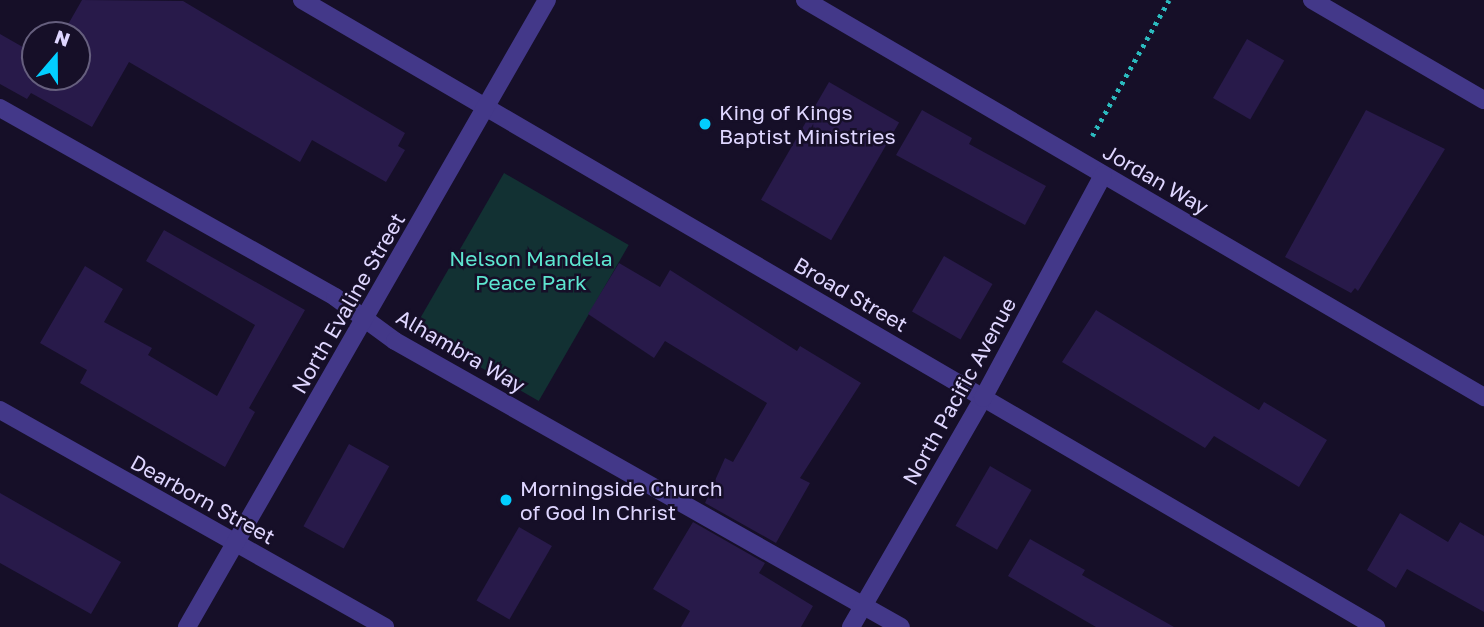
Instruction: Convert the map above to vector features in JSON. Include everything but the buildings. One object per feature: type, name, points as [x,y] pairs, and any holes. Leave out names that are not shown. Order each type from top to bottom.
[{"type":"street","name":"Broad Street","points":[[302,0],[1376,627]]},
{"type":"street","name":"North Evaline Street","points":[[187,627],[366,320],[547,0]]},
{"type":"street","name":"Jordan Way","points":[[805,0],[1484,397]]},
{"type":"street","points":[[1312,0],[1484,100]]},
{"type":"street","name":"Alhambra Way","points":[[0,108],[335,297],[407,348],[901,627]]},
{"type":"street","name":"North Pacific Avenue","points":[[851,627],[984,398],[1103,175]]},
{"type":"street","name":"Dearborn Street","points":[[0,410],[385,627]]},
{"type":"path","points":[[1097,128],[1169,0]]},
{"type":"green space","name":"Nelson Mandela Peace Park","points":[[504,173],[629,245],[539,401],[414,329]]},
{"type":"place","name":"King of Kings Baptist Ministries","points":[[705,124]]},
{"type":"place","name":"Morningside Church of God In Christ","points":[[506,500]]}]
